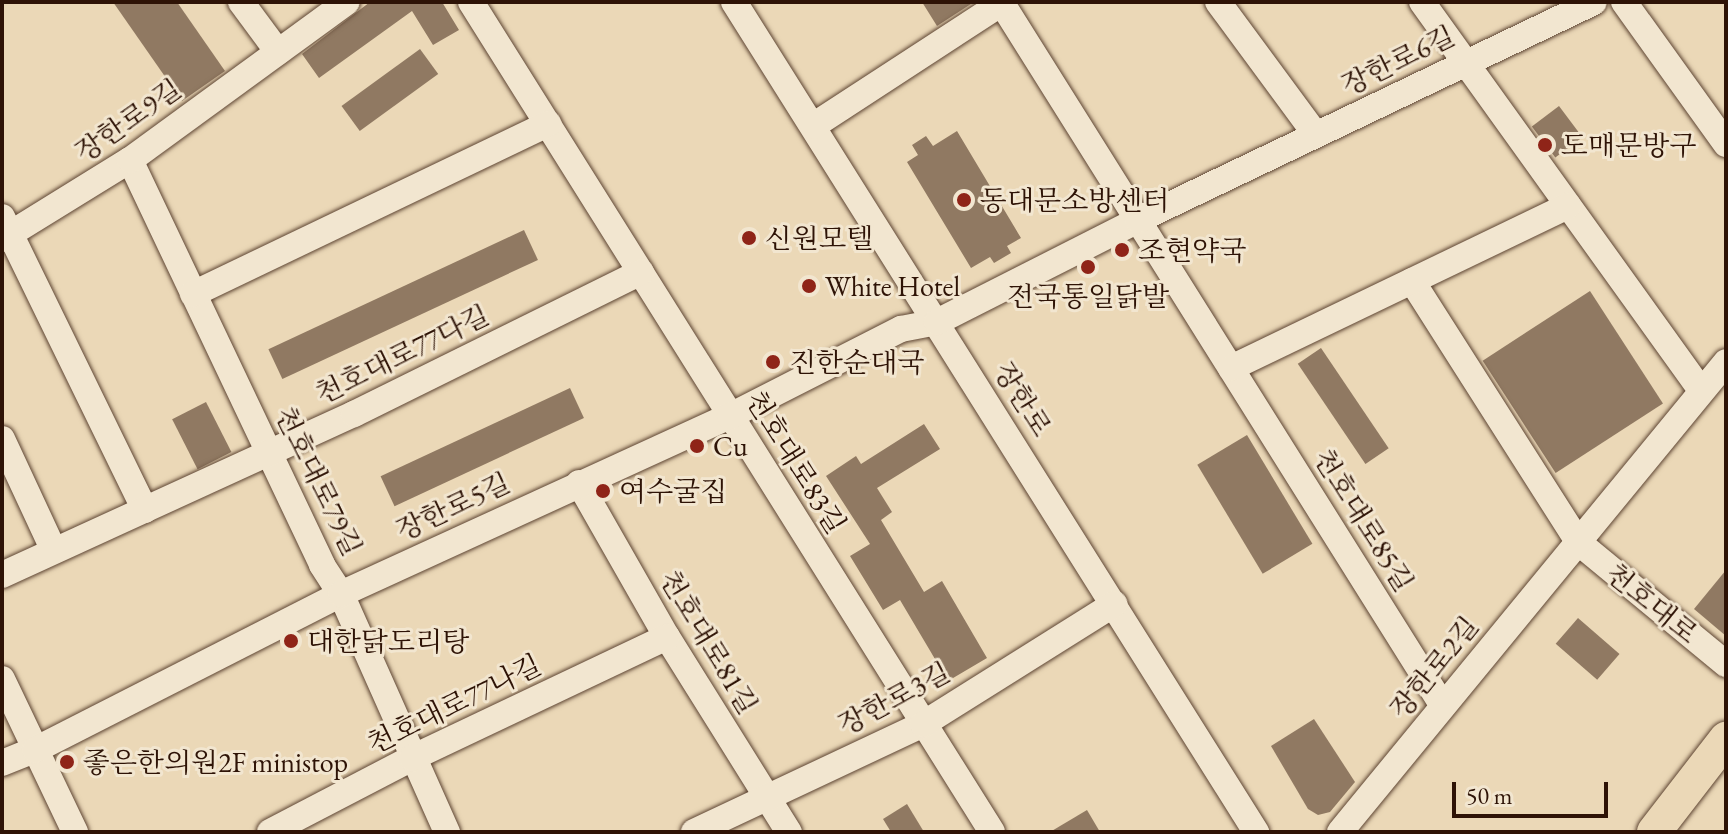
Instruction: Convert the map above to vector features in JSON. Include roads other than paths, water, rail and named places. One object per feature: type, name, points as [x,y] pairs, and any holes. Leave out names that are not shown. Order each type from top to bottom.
[{"type":"main road","points":[[1654,832],[1726,739]]},
{"type":"street","points":[[241,2],[278,52]]},
{"type":"street","name":"장한로9길","points":[[5,230],[130,160],[347,2]]},
{"type":"street","name":"천호대로83길","points":[[471,2],[992,832]]},
{"type":"street","name":"장한로","points":[[734,2],[1256,832]]},
{"type":"street","points":[[813,126],[1002,2]]},
{"type":"street","name":"천호대로85길","points":[[1002,2],[1443,706]]},
{"type":"street","points":[[1218,2],[1316,135]]},
{"type":"street","points":[[1422,2],[1702,391]]},
{"type":"street","name":"장한로6길","points":[[937,322],[1138,220],[1594,2]]},
{"type":"street","points":[[1624,2],[1726,144]]},
{"type":"street","points":[[193,294],[548,124]]},
{"type":"street","name":"천호대로79길","points":[[130,160],[322,565],[341,594],[447,832]]},
{"type":"street","points":[[1231,368],[1568,206]]},
{"type":"street","points":[[5,230],[145,510]]},
{"type":"street","name":"천호대로77다길","points":[[2,575],[268,453],[641,272]]},
{"type":"street","points":[[1412,281],[1578,542]]},
{"type":"street","name":"장한로5길","points":[[2,763],[35,750],[341,594],[730,416],[901,329],[937,322]]},
{"type":"street","name":"장한로2길","points":[[1340,832],[1726,362]]},
{"type":"street","points":[[2,439],[54,551]]},
{"type":"street","name":"천호대로81길","points":[[579,483],[667,637],[789,832]]},
{"type":"street","name":"천호대로","points":[[1578,542],[1726,664]]},
{"type":"street","name":"장한로3길","points":[[694,832],[923,724],[1114,604]]},
{"type":"street","name":"천호대로77나길","points":[[270,832],[412,758],[667,637]]},
{"type":"street","points":[[2,679],[75,832]]},
{"type":"place","name":"도매문방구","points":[[1545,145]]},
{"type":"place","name":"동대문소방센터","points":[[964,200]]},
{"type":"place","name":"신원모텔","points":[[749,238]]},
{"type":"place","name":"조현약국","points":[[1122,250]]},
{"type":"place","name":"전국통일닭발","points":[[1088,267]]},
{"type":"place","name":"White Hotel","points":[[809,286]]},
{"type":"place","name":"진한순대국","points":[[773,362]]},
{"type":"place","name":"Cu","points":[[697,446]]},
{"type":"place","name":"여수굴집","points":[[603,491]]},
{"type":"place","name":"대한닭도리탕","points":[[291,641]]},
{"type":"place","name":"좋은한의원2F ministop","points":[[67,762]]}]
